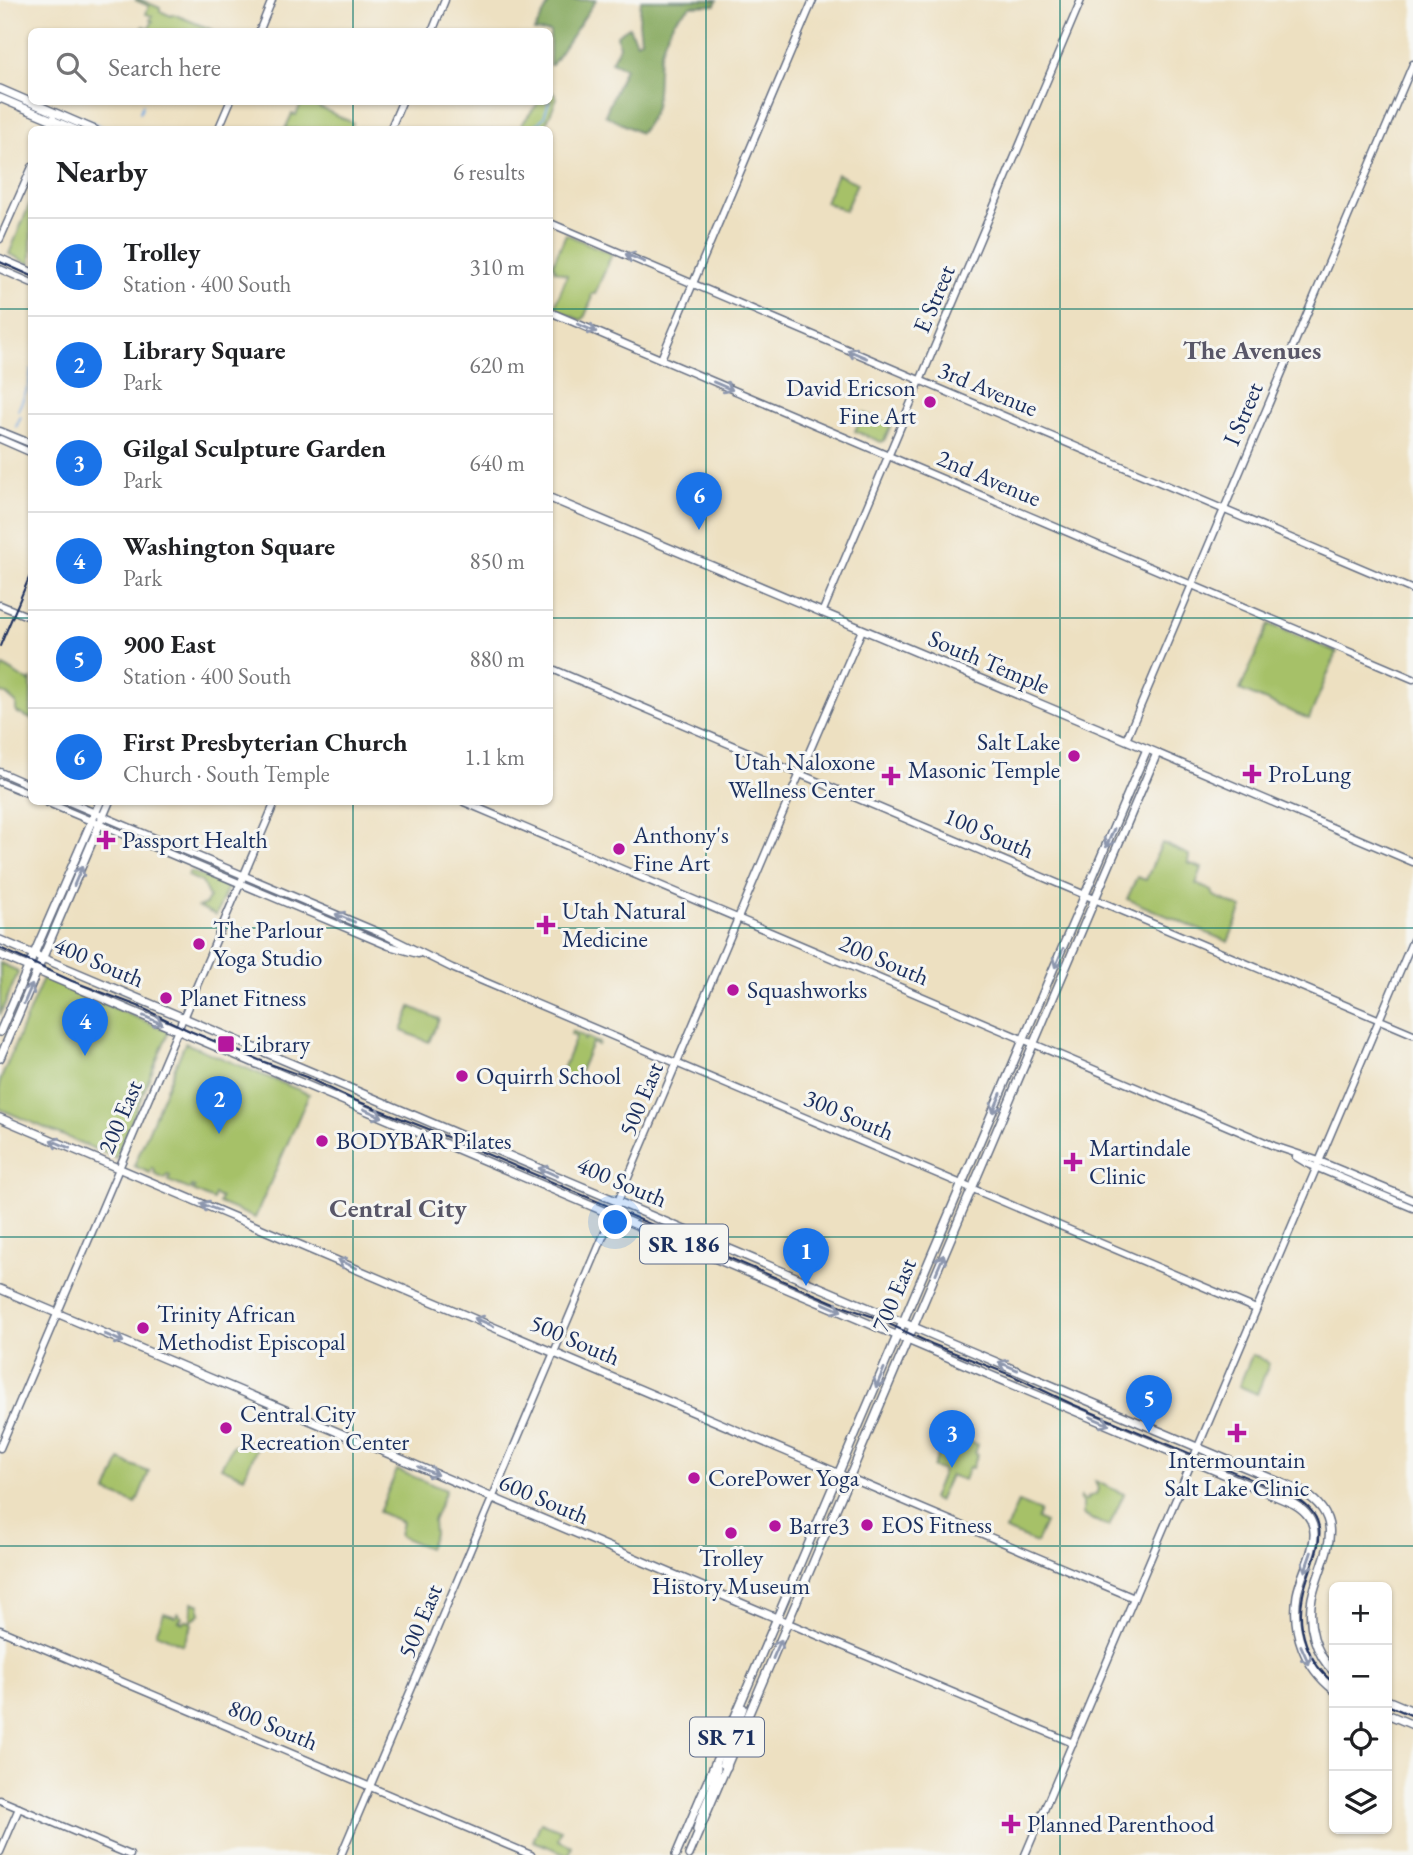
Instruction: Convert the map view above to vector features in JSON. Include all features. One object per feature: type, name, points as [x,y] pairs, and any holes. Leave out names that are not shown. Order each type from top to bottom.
[{"type":"main road","points":[[0,89],[28,103]]},
{"type":"main road","points":[[0,97],[83,126]]},
{"type":"main road","points":[[32,105],[70,126]]},
{"type":"main road","name":"South Temple","points":[[553,499],[1157,753]]},
{"type":"main road","name":"700 East","points":[[677,1855],[1147,750]]},
{"type":"main road","name":"700 East","points":[[689,1855],[1157,753]]},
{"type":"main road","points":[[0,1058],[43,958],[97,818],[99,805]]},
{"type":"main road","points":[[0,1032],[97,818],[107,805]]},
{"type":"main road","name":"400 South","points":[[0,940],[1303,1492],[1320,1506],[1329,1524],[1329,1543],[1311,1607],[1316,1645],[1329,1666]]},
{"type":"main road","name":"400 South","points":[[0,955],[1280,1497],[1308,1514],[1314,1528],[1315,1537],[1300,1585],[1296,1610],[1298,1634],[1305,1656],[1316,1674],[1329,1686]]},
{"type":"main road","name":"500 South","points":[[0,1118],[850,1478]]},
{"type":"main road","name":"600 South","points":[[0,1289],[788,1623]]},
{"type":"main road","points":[[727,1767],[723,1764],[724,1758],[742,1714],[746,1693]]},
{"type":"main road","points":[[1392,1702],[1413,1711]]},
{"type":"main road","points":[[1392,1716],[1413,1725]]},
{"type":"main road","points":[[695,1842],[698,1820],[717,1773],[716,1763]]},
{"type":"street","points":[[260,28],[272,0]]},
{"type":"street","points":[[434,28],[445,0]]},
{"type":"street","points":[[661,359],[813,0]]},
{"type":"street","name":"E Street","points":[[822,613],[1081,0]]},
{"type":"street","name":"I Street","points":[[1126,740],[1413,64]]},
{"type":"street","points":[[220,126],[229,105]]},
{"type":"street","points":[[392,126],[401,105]]},
{"type":"street","points":[[50,126],[54,116]]},
{"type":"street","points":[[0,239],[28,176]]},
{"type":"street","name":"3rd Avenue","points":[[553,224],[1413,590]]},
{"type":"street","points":[[0,258],[28,270]]},
{"type":"street","points":[[0,269],[28,280]]},
{"type":"street","name":"2nd Avenue","points":[[553,313],[1413,679]]},
{"type":"street","points":[[0,431],[28,442]]},
{"type":"street","points":[[0,439],[28,451]]},
{"type":"street","points":[[9,443],[28,447]]},
{"type":"street","points":[[0,605],[28,616]]},
{"type":"street","name":"500 East","points":[[341,1855],[862,630]]},
{"type":"street","name":"100 South","points":[[553,669],[1413,1034]]},
{"type":"street","name":"South Temple","points":[[1157,753],[1413,862]]},
{"type":"street","points":[[0,774],[28,784]]},
{"type":"street","points":[[17,789],[21,781]]},
{"type":"street","points":[[0,782],[28,794]]},
{"type":"street","name":"300 South","points":[[56,805],[164,842],[1256,1309]]},
{"type":"street","points":[[64,805],[97,818]]},
{"type":"street","name":"300 South","points":[[74,805],[162,850],[240,884],[389,946],[426,956]]},
{"type":"street","name":"200 East","points":[[0,1448],[274,805]]},
{"type":"street","name":"200 South","points":[[471,805],[1290,1152],[1413,1208]]},
{"type":"street","points":[[162,850],[164,842]]},
{"type":"street","points":[[1025,1855],[1413,940]]},
{"type":"street","name":"200 South","points":[[1318,1164],[1413,1200]]},
{"type":"street","name":"500 South","points":[[850,1478],[1134,1598]]},
{"type":"street","name":"600 South","points":[[788,1623],[1073,1743]]},
{"type":"street","name":"800 South","points":[[0,1630],[531,1855]]},
{"type":"street","points":[[0,1800],[130,1855]]},
{"type":"street","points":[[0,1852],[19,1808]]},
{"type":"green space","points":[[135,0],[141,0],[171,16],[173,14],[208,28],[149,28],[153,21],[150,20],[152,16],[146,14],[149,6]]},
{"type":"green space","points":[[551,0],[596,0],[553,64],[553,28],[536,28]]},
{"type":"green space","points":[[641,0],[717,0],[715,5],[691,6],[678,16],[671,26],[659,59],[657,97],[653,112],[640,133],[605,115],[625,68],[611,62],[619,47],[617,35],[629,27],[636,42],[641,40]]},
{"type":"green space","points":[[553,93],[557,98],[546,124],[520,126],[537,105],[553,105]]},
{"type":"green space","points":[[301,105],[314,105],[353,123],[352,126],[286,126],[292,114],[296,115]]},
{"type":"green space","points":[[837,174],[857,183],[845,211],[825,202]]},
{"type":"green space","points":[[28,208],[28,263],[9,254]]},
{"type":"green space","points":[[566,234],[612,254],[581,320],[554,309],[567,275],[554,270],[553,264]]},
{"type":"green space","points":[[863,413],[891,425],[884,441],[855,431]]},
{"type":"green space","points":[[1269,624],[1337,652],[1309,719],[1240,690]]},
{"type":"green space","points":[[3,666],[28,681],[28,718],[16,712],[16,703],[6,694],[0,693]]},
{"type":"green space","points":[[1162,843],[1189,855],[1188,863],[1202,868],[1196,884],[1212,891],[1214,896],[1242,908],[1228,942],[1127,899],[1137,877],[1146,880]]},
{"type":"green space","points":[[190,871],[228,887],[216,915],[198,907],[206,904],[209,897],[202,882],[188,876]]},
{"type":"green space","points":[[0,963],[18,973],[0,1015]]},
{"type":"green space","points":[[43,978],[169,1031],[116,1158],[0,1109],[0,1081]]},
{"type":"green space","points":[[411,1007],[439,1019],[429,1042],[402,1031]]},
{"type":"green space","points":[[572,1031],[585,1037],[584,1041],[586,1037],[599,1043],[592,1043],[576,1081],[561,1074],[576,1037],[571,1034]]},
{"type":"green space","points":[[185,1043],[309,1094],[255,1218],[219,1203],[221,1198],[215,1195],[213,1200],[193,1191],[195,1187],[192,1186],[191,1190],[168,1181],[170,1176],[167,1175],[165,1179],[154,1174],[155,1170],[152,1168],[150,1173],[134,1166]]},
{"type":"green space","points":[[1252,1355],[1269,1364],[1257,1394],[1239,1386]]},
{"type":"green space","points":[[948,1433],[978,1445],[975,1453],[978,1454],[964,1480],[950,1475],[938,1502],[932,1499],[943,1471],[933,1467]]},
{"type":"green space","points":[[239,1438],[258,1445],[244,1477],[221,1467],[233,1445],[238,1447]]},
{"type":"green space","points":[[120,1460],[149,1472],[136,1504],[107,1492]]},
{"type":"green space","points":[[397,1470],[446,1490],[433,1521],[434,1534],[428,1548],[399,1536],[402,1522],[379,1512]]},
{"type":"green space","points":[[1095,1481],[1124,1494],[1109,1527],[1083,1515],[1081,1497],[1088,1500],[1088,1497],[1096,1494],[1098,1489]]},
{"type":"green space","points":[[1018,1502],[1040,1511],[1037,1519],[1045,1523],[1036,1543],[1006,1530]]},
{"type":"green space","points":[[192,1602],[200,1605],[201,1613],[191,1621]]},
{"type":"green space","points":[[164,1613],[176,1617],[178,1613],[182,1618],[179,1621],[183,1623],[185,1620],[191,1621],[192,1625],[183,1645],[156,1633]]},
{"type":"green space","points":[[541,1822],[561,1830],[558,1840],[572,1846],[569,1855],[533,1841]]},
{"type":"waterway","points":[[140,112],[143,105]]},
{"type":"waterway","points":[[535,126],[544,117],[548,105]]},
{"type":"waterway","points":[[78,116],[100,126]]},
{"type":"waterway","points":[[18,411],[28,386]]},
{"type":"waterway","points":[[16,427],[21,416]]},
{"type":"tram line","points":[[0,262],[28,274]]},
{"type":"tram line","points":[[0,646],[28,580]]},
{"type":"tram line","points":[[0,948],[72,981],[138,1006],[190,1031],[306,1077],[352,1099],[842,1306],[874,1317],[1296,1498],[1309,1508],[1317,1519],[1319,1531],[1319,1543],[1301,1607],[1303,1632],[1311,1655],[1329,1679]]},
{"type":"tram line","points":[[1392,1707],[1413,1716]]},
{"type":"place","name":"David Ericson Fine Art","points":[[930,402]]},
{"type":"place","name":"First Presbyterian Church","points":[[699,530]]},
{"type":"place","name":"Salt Lake Masonic Temple","points":[[1074,756]]},
{"type":"place","name":"ProLung","points":[[1252,774]]},
{"type":"place","name":"Utah Naloxone Wellness Center","points":[[891,776]]},
{"type":"place","name":"Passport Health","points":[[106,840]]},
{"type":"place","name":"Anthony's Fine Art","points":[[619,849]]},
{"type":"place","name":"Utah Natural Medicine","points":[[546,925]]},
{"type":"place","name":"The Parlour Yoga Studio","points":[[199,944]]},
{"type":"place","name":"Squashworks","points":[[733,990]]},
{"type":"place","name":"Planet Fitness","points":[[166,998]]},
{"type":"place","name":"Library","points":[[226,1044]]},
{"type":"place","name":"Washington Square","points":[[85,1056]]},
{"type":"place","name":"Oquirrh School","points":[[462,1076]]},
{"type":"place","name":"Library Square","points":[[219,1134]]},
{"type":"place","name":"BODYBAR Pilates","points":[[322,1141]]},
{"type":"place","name":"Martindale Clinic","points":[[1073,1162]]},
{"type":"place","name":"Trolley","points":[[806,1286]]},
{"type":"place","name":"Trinity African Methodist Episcopal","points":[[143,1328]]},
{"type":"place","name":"Central City Recreation Center","points":[[226,1428]]},
{"type":"place","name":"900 East","points":[[1149,1433]]},
{"type":"place","name":"Intermountain Salt Lake Clinic","points":[[1237,1433]]},
{"type":"place","name":"Gilgal Sculpture Garden","points":[[952,1468]]},
{"type":"place","name":"CorePower Yoga","points":[[694,1478]]},
{"type":"place","name":"EOS Fitness","points":[[867,1525]]},
{"type":"place","name":"Barre3","points":[[775,1526]]},
{"type":"place","name":"Trolley History Museum","points":[[731,1533]]},
{"type":"place","name":"Planned Parenthood","points":[[1011,1824]]},
{"type":"district","name":"The Avenues","points":[[1252,350]]},
{"type":"district","name":"Central City","points":[[398,1208]]}]
